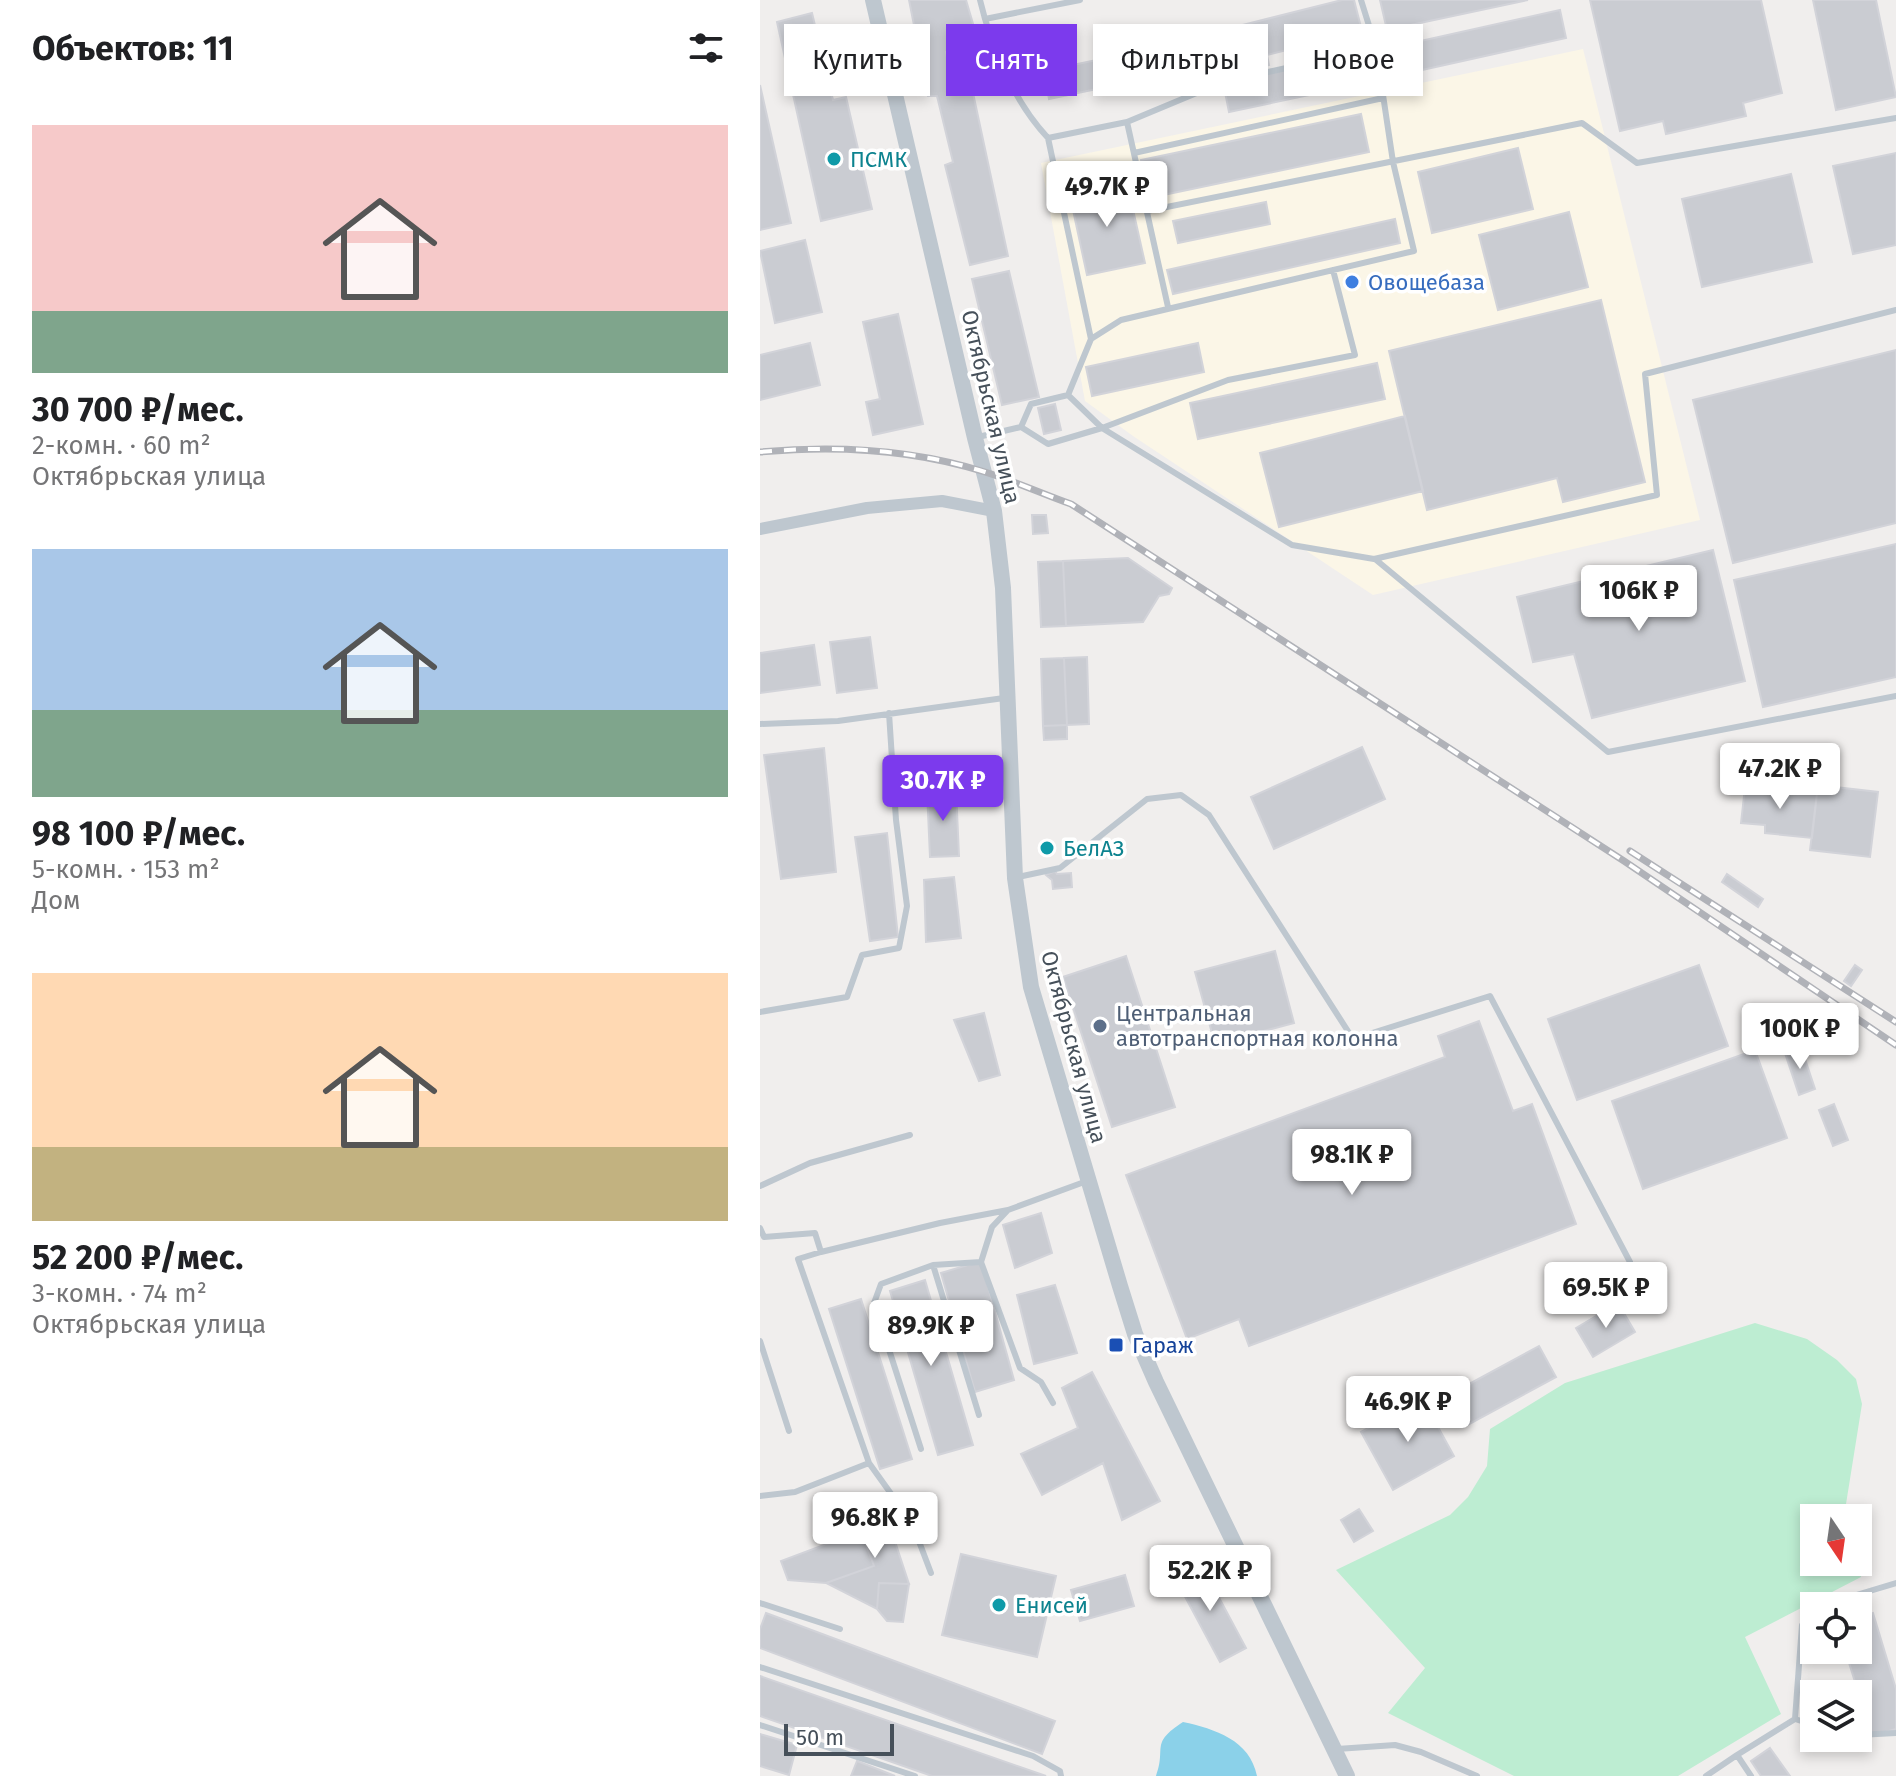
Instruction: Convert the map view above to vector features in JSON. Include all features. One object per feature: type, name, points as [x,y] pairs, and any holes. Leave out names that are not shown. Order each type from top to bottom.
[{"type":"street","name":"Октябрьская улица","points":[[873,0],[994,511],[1003,588],[1015,878],[1031,987],[1135,1334],[1347,1776]]},
{"type":"street","points":[[760,529],[867,508],[942,501],[994,511]]},
{"type":"lane","points":[[980,0],[996,56],[1031,120],[1048,138],[1091,339],[1068,395]]},
{"type":"lane","points":[[985,19],[1080,0]]},
{"type":"lane","points":[[1361,0],[1368,24]]},
{"type":"lane","points":[[1048,138],[1127,122],[1223,82],[1284,68]]},
{"type":"lane","points":[[1091,339],[1121,320],[1168,307],[1414,251],[1393,162],[1383,98],[1134,153]]},
{"type":"lane","points":[[1147,211],[1582,123],[1637,163],[1896,118]]},
{"type":"lane","points":[[1127,122],[1168,307]]},
{"type":"lane","points":[[975,438],[1021,427],[1048,444],[1102,428],[1228,380],[1355,355],[1333,270]]},
{"type":"lane","points":[[1068,395],[1102,428],[1292,545],[1374,559],[1657,495],[1645,374],[1896,310]]},
{"type":"lane","points":[[1021,427],[1031,404],[1068,395]]},
{"type":"lane","points":[[1374,559],[1608,752],[1896,696]]},
{"type":"lane","points":[[760,724],[838,721],[1008,697]]},
{"type":"lane","points":[[760,1012],[847,997],[862,955],[899,948],[907,906],[896,820],[889,713]]},
{"type":"lane","points":[[1015,878],[1060,868],[1147,799],[1181,795],[1209,815],[1353,1039],[1490,996],[1630,1262]]},
{"type":"lane","points":[[760,1186],[810,1163],[910,1135]]},
{"type":"lane","points":[[931,1573],[912,1523],[869,1463],[798,1259],[1008,1210],[1087,1181]]},
{"type":"lane","points":[[1008,1210],[992,1227],[981,1262],[1020,1368],[1041,1382],[1053,1403]]},
{"type":"lane","points":[[760,1228],[762,1238],[815,1233],[821,1252]]},
{"type":"lane","points":[[921,1449],[874,1303],[881,1284],[933,1265],[981,1262]]},
{"type":"lane","points":[[933,1265],[979,1415]]},
{"type":"lane","points":[[760,1341],[789,1431]]},
{"type":"lane","points":[[760,1496],[795,1492],[869,1463]]},
{"type":"lane","points":[[1866,1592],[1896,1583]]},
{"type":"lane","points":[[760,1603],[840,1629]]},
{"type":"lane","points":[[1795,1719],[1800,1652]]},
{"type":"lane","points":[[760,1667],[1033,1756],[1060,1771],[1061,1776]]},
{"type":"lane","points":[[1706,1776],[1795,1719],[1800,1721]]},
{"type":"lane","points":[[760,1725],[915,1776]]},
{"type":"lane","points":[[1872,1734],[1896,1733]]},
{"type":"lane","points":[[1334,1749],[1395,1745],[1421,1752],[1477,1776]]},
{"type":"lane","points":[[1737,1755],[1751,1776]]},
{"type":"shaded area","name":"Овощебаза","points":[[1583,49],[1700,520],[1373,595],[1085,401],[1041,163],[1360,96],[1423,96],[1423,83]]},
{"type":"green space","points":[[1755,1323],[1807,1339],[1837,1360],[1856,1379],[1862,1404],[1846,1504],[1800,1504],[1800,1576],[1861,1577],[1832,1592],[1800,1592],[1800,1609],[1745,1637],[1781,1714],[1678,1776],[1514,1776],[1388,1713],[1425,1668],[1336,1570],[1450,1515],[1468,1497],[1487,1466],[1490,1429],[1565,1383]]},
{"type":"water","points":[[1183,1722],[1207,1728],[1239,1745],[1247,1753],[1257,1776],[1156,1776],[1162,1741]]},
{"type":"building","points":[[909,0],[966,0],[973,24],[946,24],[946,96],[974,96],[1008,256],[970,265],[945,165],[953,162],[937,96],[930,96],[930,24],[914,24]]},
{"type":"building","points":[[1342,0],[1354,0],[1360,24],[1284,24],[1284,51],[1268,55],[1268,24],[1247,24]]},
{"type":"building","points":[[1380,0],[1528,0],[1415,24],[1386,24]]},
{"type":"building","points":[[1590,0],[1761,0],[1782,93],[1743,103],[1746,116],[1666,134],[1663,121],[1620,131]]},
{"type":"building","points":[[1813,0],[1876,0],[1896,97],[1836,110]]},
{"type":"building","points":[[1560,10],[1566,38],[1423,70],[1423,40]]},
{"type":"building","name":"ПСМК","points":[[812,13],[815,24],[784,24],[784,54],[777,22]]},
{"type":"building","points":[[1093,61],[1093,90],[1077,93],[1077,64]]},
{"type":"building","points":[[1284,69],[1284,96],[1305,96],[1229,112],[1226,96],[1268,96],[1268,72]]},
{"type":"building","points":[[760,85],[791,223],[760,230]]},
{"type":"building","name":"ПСМК","points":[[793,96],[832,96],[833,100],[846,97],[872,209],[821,221]]},
{"type":"building","points":[[1361,114],[1369,152],[1149,198],[1141,160]]},
{"type":"building","points":[[1518,148],[1533,209],[1432,233],[1418,172]]},
{"type":"building","points":[[1896,153],[1896,245],[1853,254],[1833,166]]},
{"type":"building","points":[[1791,174],[1812,262],[1702,287],[1682,199]]},
{"type":"building","points":[[1127,183],[1145,263],[1087,275],[1070,196]]},
{"type":"building","points":[[1266,202],[1270,224],[1178,243],[1173,221]]},
{"type":"building","points":[[1569,212],[1588,287],[1498,310],[1479,235]]},
{"type":"building","points":[[1395,219],[1400,243],[1173,294],[1167,270]]},
{"type":"building","points":[[805,240],[822,312],[775,323],[760,251]]},
{"type":"building","points":[[1009,271],[1039,397],[1002,405],[972,279]]},
{"type":"building","points":[[1601,300],[1645,482],[1563,502],[1557,478],[1427,510],[1389,351]]},
{"type":"building","points":[[898,314],[923,424],[873,435],[866,402],[880,399],[863,322]]},
{"type":"building","points":[[810,343],[820,385],[760,400],[760,355]]},
{"type":"building","points":[[1198,343],[1204,372],[1092,396],[1086,367]]},
{"type":"building","points":[[1896,350],[1896,523],[1733,563],[1693,400]]},
{"type":"building","points":[[1377,363],[1385,399],[1198,439],[1190,403]]},
{"type":"building","points":[[1055,404],[1061,430],[1044,434],[1038,408]]},
{"type":"building","points":[[1405,416],[1423,491],[1279,527],[1260,453]]},
{"type":"building","points":[[1032,515],[1046,515],[1048,533],[1033,534]]},
{"type":"building","points":[[1896,544],[1896,677],[1763,707],[1734,580]]},
{"type":"building","points":[[1713,550],[1745,681],[1592,718],[1574,654],[1533,662],[1517,597]]},
{"type":"building","points":[[1128,558],[1172,588],[1169,594],[1159,596],[1143,622],[1066,626],[1063,561]]},
{"type":"building","points":[[1063,561],[1066,626],[1041,627],[1038,562]]},
{"type":"building","points":[[870,637],[877,688],[837,693],[830,642]]},
{"type":"building","points":[[814,645],[820,685],[760,693],[760,653]]},
{"type":"building","points":[[1087,657],[1089,724],[1067,725],[1064,658]]},
{"type":"building","points":[[1064,658],[1067,725],[1043,726],[1041,659]]},
{"type":"building","points":[[1067,725],[1067,739],[1044,740],[1043,726]]},
{"type":"building","points":[[1362,747],[1385,799],[1274,849],[1251,797]]},
{"type":"building","points":[[824,748],[836,872],[781,879],[764,755]]},
{"type":"building","points":[[1818,785],[1878,792],[1870,857],[1810,850]]},
{"type":"building","points":[[1745,787],[1817,794],[1812,838],[1765,833],[1765,825],[1741,823]]},
{"type":"building","points":[[956,789],[959,856],[930,857],[927,790]]},
{"type":"building","points":[[887,833],[898,937],[870,941],[855,837]]},
{"type":"building","points":[[1055,871],[1057,874],[1071,873],[1072,887],[1053,889],[1052,880],[1046,875]]},
{"type":"building","points":[[1727,874],[1763,899],[1758,907],[1722,882]]},
{"type":"building","points":[[954,877],[961,938],[926,942],[924,880]]},
{"type":"building","points":[[1275,951],[1294,1023],[1215,1044],[1195,972]]},
{"type":"building","points":[[1126,956],[1175,1107],[1112,1127],[1063,977]]},
{"type":"building","points":[[1699,965],[1728,1046],[1577,1100],[1548,1019]]},
{"type":"building","points":[[1855,965],[1862,970],[1851,986],[1844,981]]},
{"type":"building","points":[[984,1013],[1000,1075],[979,1081],[954,1020]]},
{"type":"building","points":[[1479,1021],[1513,1111],[1532,1104],[1576,1224],[1249,1346],[1239,1319],[1187,1339],[1126,1175],[1445,1057],[1438,1036]]},
{"type":"building","points":[[1801,1047],[1815,1089],[1799,1095],[1785,1053]]},
{"type":"building","points":[[1755,1050],[1787,1138],[1643,1189],[1612,1101]]},
{"type":"building","points":[[1834,1104],[1848,1140],[1833,1146],[1819,1110]]},
{"type":"building","points":[[1041,1213],[1052,1253],[1015,1268],[1003,1225]]},
{"type":"building","points":[[981,1261],[1014,1380],[975,1392],[941,1273]]},
{"type":"building","points":[[925,1280],[973,1445],[938,1455],[890,1291]]},
{"type":"building","points":[[1055,1285],[1077,1353],[1034,1364],[1017,1295]]},
{"type":"building","points":[[861,1299],[912,1459],[880,1469],[829,1309]]},
{"type":"building","points":[[1618,1303],[1635,1332],[1593,1357],[1576,1328]]},
{"type":"building","points":[[1539,1346],[1556,1377],[1464,1427],[1447,1396]]},
{"type":"building","points":[[1092,1372],[1160,1501],[1122,1520],[1103,1463],[1042,1495],[1021,1454],[1078,1428],[1062,1388]]},
{"type":"building","points":[[1422,1398],[1454,1456],[1393,1490],[1361,1432]]},
{"type":"building","points":[[883,1505],[909,1584],[879,1583],[877,1609],[826,1583],[874,1566],[855,1513]]},
{"type":"building","points":[[1359,1509],[1373,1531],[1354,1542],[1341,1520]]},
{"type":"building","points":[[861,1531],[874,1566],[826,1583],[788,1580],[781,1561]]},
{"type":"building","name":"Енисей","points":[[961,1554],[1056,1576],[1037,1657],[942,1635]]},
{"type":"building","points":[[1201,1564],[1246,1648],[1220,1662],[1175,1578]]},
{"type":"building","points":[[1125,1575],[1134,1606],[1080,1621],[1071,1590]]},
{"type":"building","points":[[879,1583],[909,1584],[903,1622],[887,1621],[877,1609]]},
{"type":"building","points":[[766,1613],[1055,1721],[1042,1754],[760,1648],[760,1629]]},
{"type":"building","points":[[1872,1613],[1896,1689],[1896,1729],[1872,1736],[1872,1680],[1854,1680],[1849,1664],[1872,1664]]},
{"type":"building","points":[[760,1676],[1046,1776],[932,1776],[760,1716]]},
{"type":"building","points":[[760,1734],[797,1745],[789,1775],[760,1766]]},
{"type":"building","points":[[1770,1748],[1790,1776],[1761,1776],[1751,1761]]},
{"type":"building","points":[[857,1761],[895,1776],[851,1776]]},
{"type":"railway","points":[[760,452],[845,449],[930,458],[1007,479],[1071,504],[1624,861],[1896,1045]]},
{"type":"railway","points":[[1630,851],[1896,1022]]},
{"type":"place","name":"ПСМК","points":[[834,159]]},
{"type":"place","name":"Овощебаза","points":[[1352,282]]},
{"type":"place","name":"БелАЗ","points":[[1047,848]]},
{"type":"place","name":"Центральная автотранспортная колонна","points":[[1100,1026]]},
{"type":"place","name":"Гараж","points":[[1116,1345]]},
{"type":"place","name":"Енисей","points":[[999,1605]]}]
